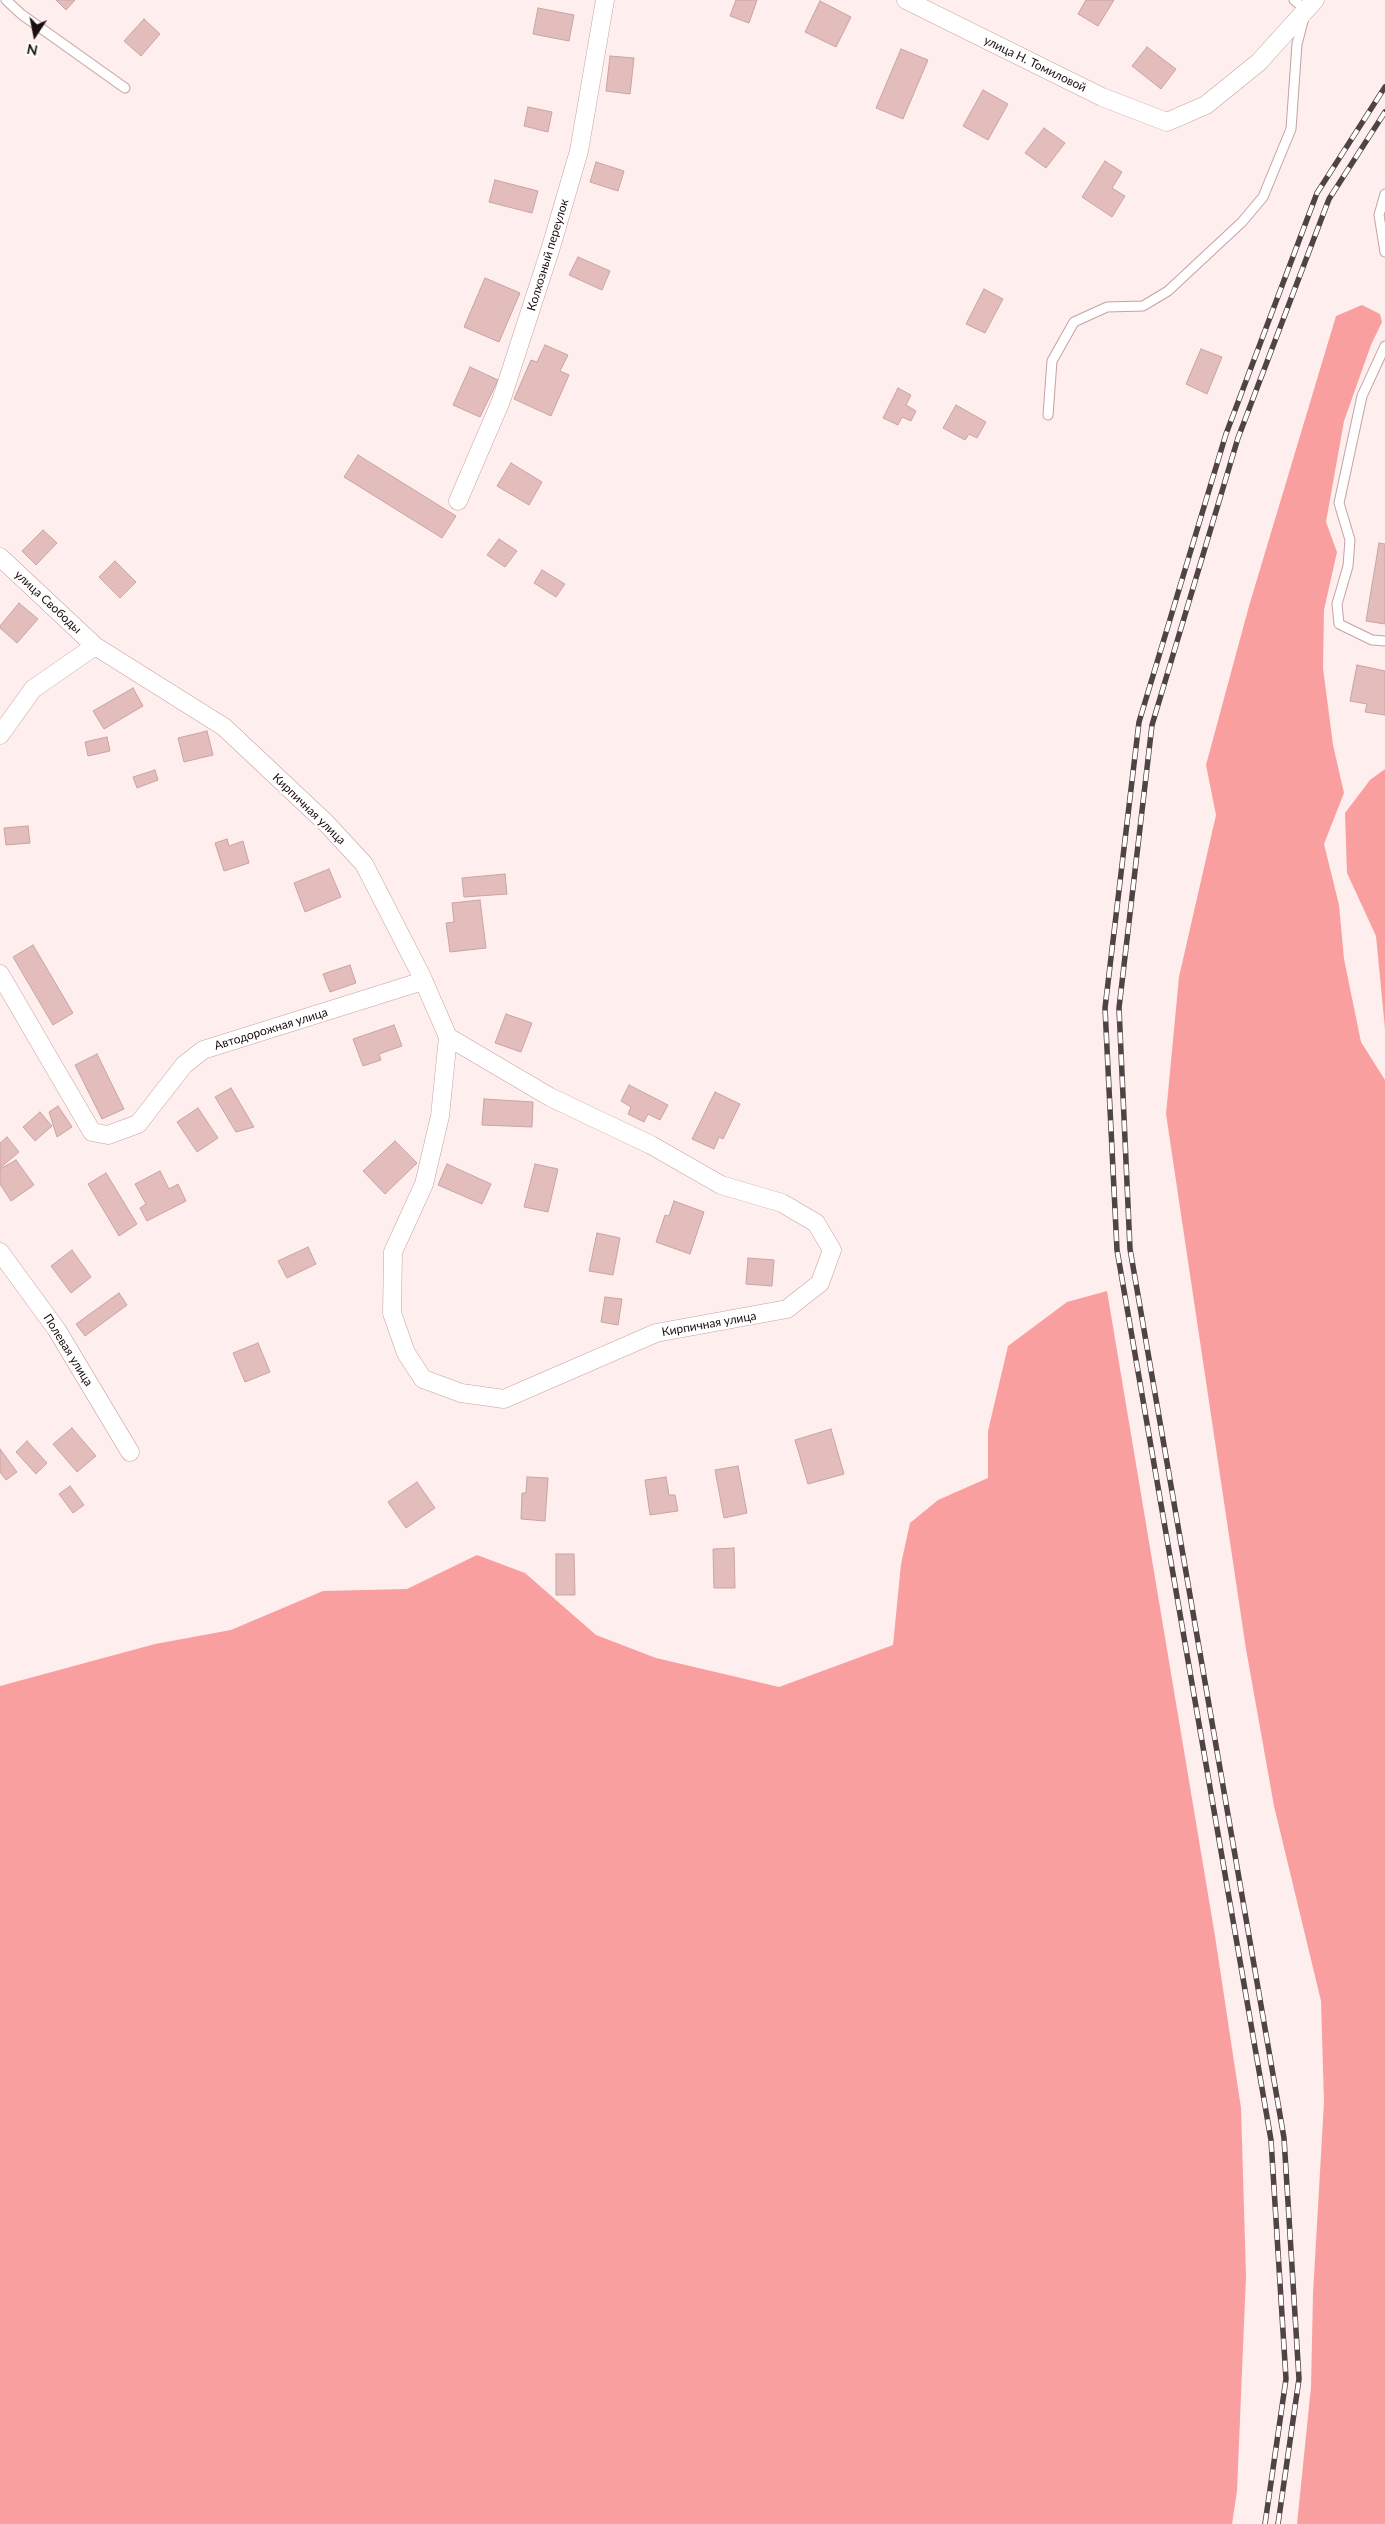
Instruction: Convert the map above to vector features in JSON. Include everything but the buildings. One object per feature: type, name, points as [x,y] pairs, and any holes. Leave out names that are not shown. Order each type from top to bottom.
[{"type":"street","name":"Колхозный переулок","points":[[458,501],[501,401],[551,247],[579,151],[605,0]]},
{"type":"street","name":"улица Н. Томиловой","points":[[906,0],[1102,97],[1166,122],[1206,105],[1259,62],[1305,3]]},
{"type":"street","name":"улица Свободы","points":[[0,557],[95,646]]},
{"type":"street","points":[[0,735],[33,689],[95,646]]},
{"type":"street","name":"Кирпичная улица","points":[[95,646],[224,727],[326,823],[364,864],[423,981],[448,1037],[440,1116],[424,1184],[393,1252],[392,1313],[406,1353],[423,1379],[461,1393],[504,1399],[656,1333],[787,1309],[820,1282],[832,1250],[816,1223],[782,1204],[721,1185],[651,1145],[550,1097],[448,1037]]},
{"type":"street","name":"Автодорожная улица","points":[[0,974],[92,1132],[108,1135],[138,1124],[184,1065],[203,1050],[423,981]]},
{"type":"street","name":"Полевая улица","points":[[0,1252],[57,1330],[130,1452]]},
{"type":"lane","points":[[6,0],[21,14],[125,88]]},
{"type":"lane","points":[[1048,415],[1052,361],[1074,322],[1107,307],[1143,306],[1168,291],[1242,222],[1263,197],[1291,129],[1297,44],[1305,3]]},
{"type":"lane","points":[[1385,194],[1379,215],[1385,252]]},
{"type":"lane","points":[[1385,346],[1362,396],[1339,503],[1350,540],[1348,566],[1337,604],[1338,624],[1372,640],[1385,641]]},
{"type":"shaded area","points":[[1362,305],[1380,314],[1382,322],[1371,345],[1344,421],[1326,522],[1337,552],[1324,610],[1323,668],[1333,745],[1344,793],[1324,844],[1339,905],[1344,959],[1361,1042],[1385,1080],[1385,2524],[1297,2524],[1311,2387],[1313,2294],[1324,2102],[1321,2001],[1274,1806],[1246,1649],[1166,1114],[1179,977],[1216,815],[1206,765],[1249,606],[1336,316]]},
{"type":"shaded area","points":[[1385,769],[1385,1029],[1376,936],[1347,873],[1345,813],[1370,780]]},
{"type":"shaded area","points":[[1107,1291],[1215,1936],[1241,2108],[1246,2276],[1237,2491],[1232,2524],[0,2524],[0,1686],[155,1644],[231,1630],[323,1591],[407,1589],[477,1555],[525,1573],[596,1635],[656,1658],[779,1687],[893,1645],[901,1564],[910,1523],[938,1500],[988,1478],[988,1431],[1008,1346],[1067,1302]]},
{"type":"railway","points":[[1265,2524],[1286,2379],[1271,2140],[1117,1250],[1105,1008],[1139,722],[1226,434],[1317,193],[1385,87]]},
{"type":"railway","points":[[1278,2524],[1299,2379],[1284,2138],[1130,1249],[1119,1008],[1152,725],[1238,438],[1329,199],[1385,112]]}]
